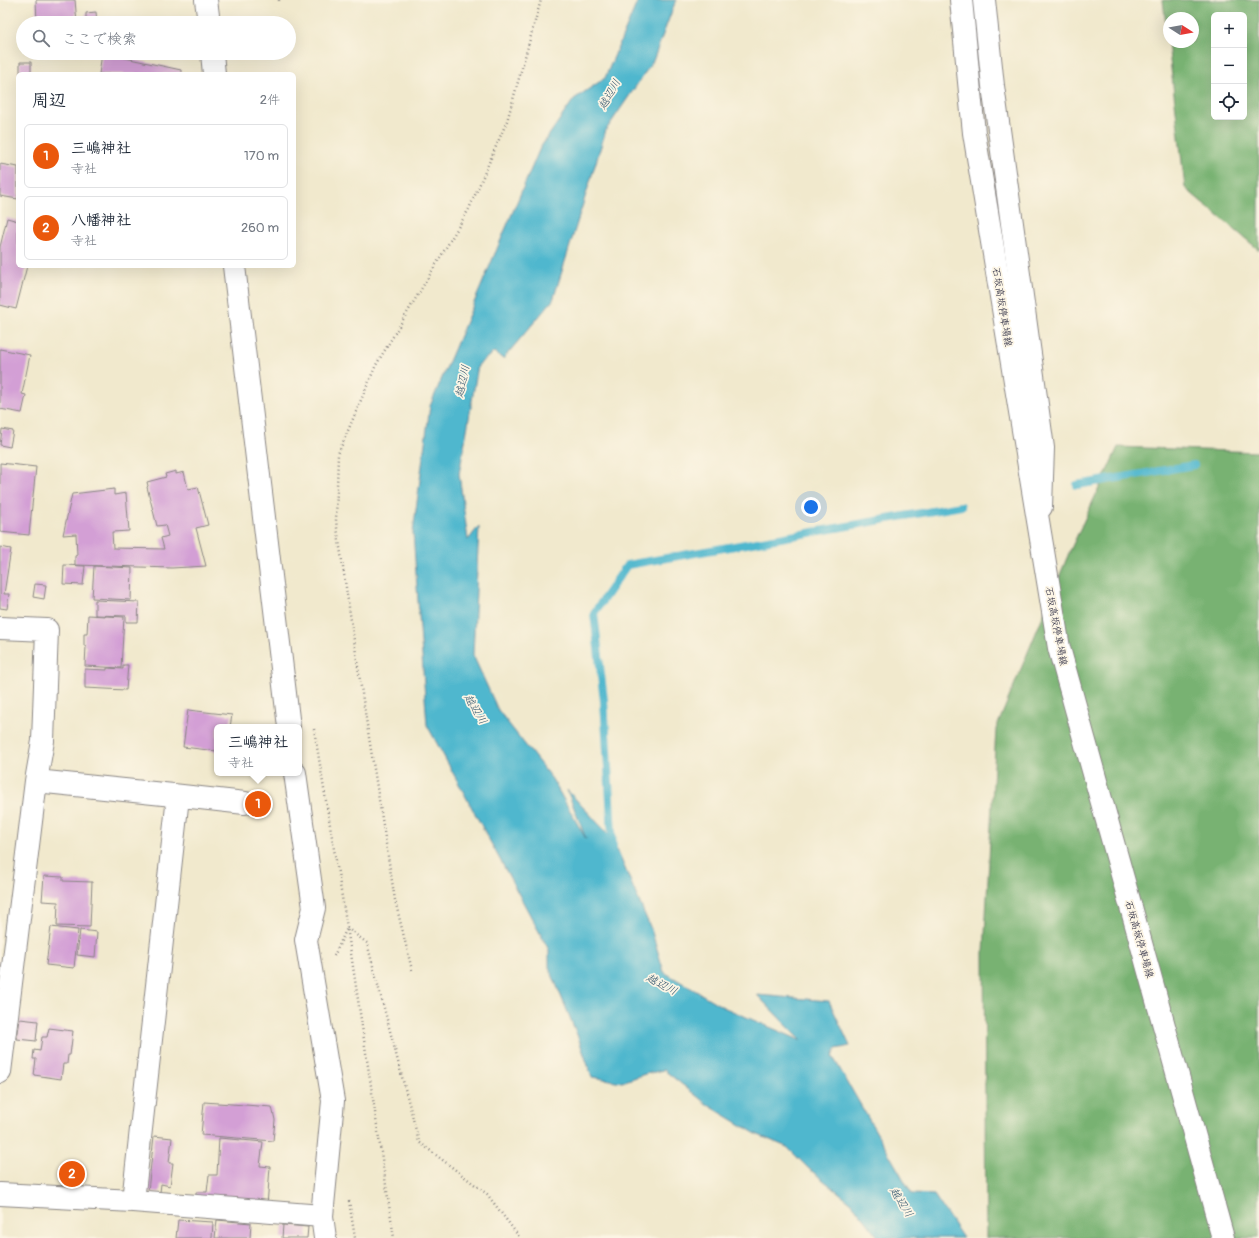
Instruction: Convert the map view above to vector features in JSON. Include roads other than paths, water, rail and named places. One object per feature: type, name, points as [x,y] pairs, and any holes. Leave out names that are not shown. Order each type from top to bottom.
[{"type":"street","points":[[206,0],[208,16]]},
{"type":"street","name":"石坂高坂停車場線","points":[[961,0],[974,133],[1059,648],[1223,1238]]},
{"type":"street","points":[[984,0],[993,86],[1043,448],[1040,535]]},
{"type":"street","points":[[213,60],[214,72]]},
{"type":"street","points":[[234,268],[289,724]]},
{"type":"street","points":[[0,628],[47,630],[43,741],[8,943],[0,1072]]},
{"type":"street","points":[[295,776],[314,908],[306,940],[333,1101],[322,1216],[325,1238]]},
{"type":"street","points":[[36,781],[245,803]]},
{"type":"street","points":[[132,1201],[177,806],[173,795]]},
{"type":"street","points":[[0,1194],[132,1201],[322,1216]]},
{"type":"water","name":"越辺川","points":[[638,0],[676,0],[653,61],[606,130],[553,300],[503,359],[494,352],[478,365],[459,474],[468,540],[479,526],[473,655],[498,710],[552,779],[586,839],[567,790],[612,838],[651,929],[664,972],[723,1007],[802,1041],[757,995],[829,1001],[850,1046],[836,1049],[833,1057],[912,1194],[934,1195],[963,1238],[879,1238],[852,1203],[808,1168],[787,1147],[756,1134],[708,1105],[664,1070],[645,1074],[622,1082],[592,1077],[578,1037],[549,967],[549,950],[427,725],[413,532],[430,406],[540,148],[574,99],[605,78]]},
{"type":"waterway","points":[[1077,485],[1194,465]]},
{"type":"waterway","points":[[613,850],[604,701],[594,613],[627,565],[961,506]]},
{"type":"place","name":"三嶋神社","points":[[258,804]]},
{"type":"place","name":"八幡神社","points":[[72,1174]]}]
